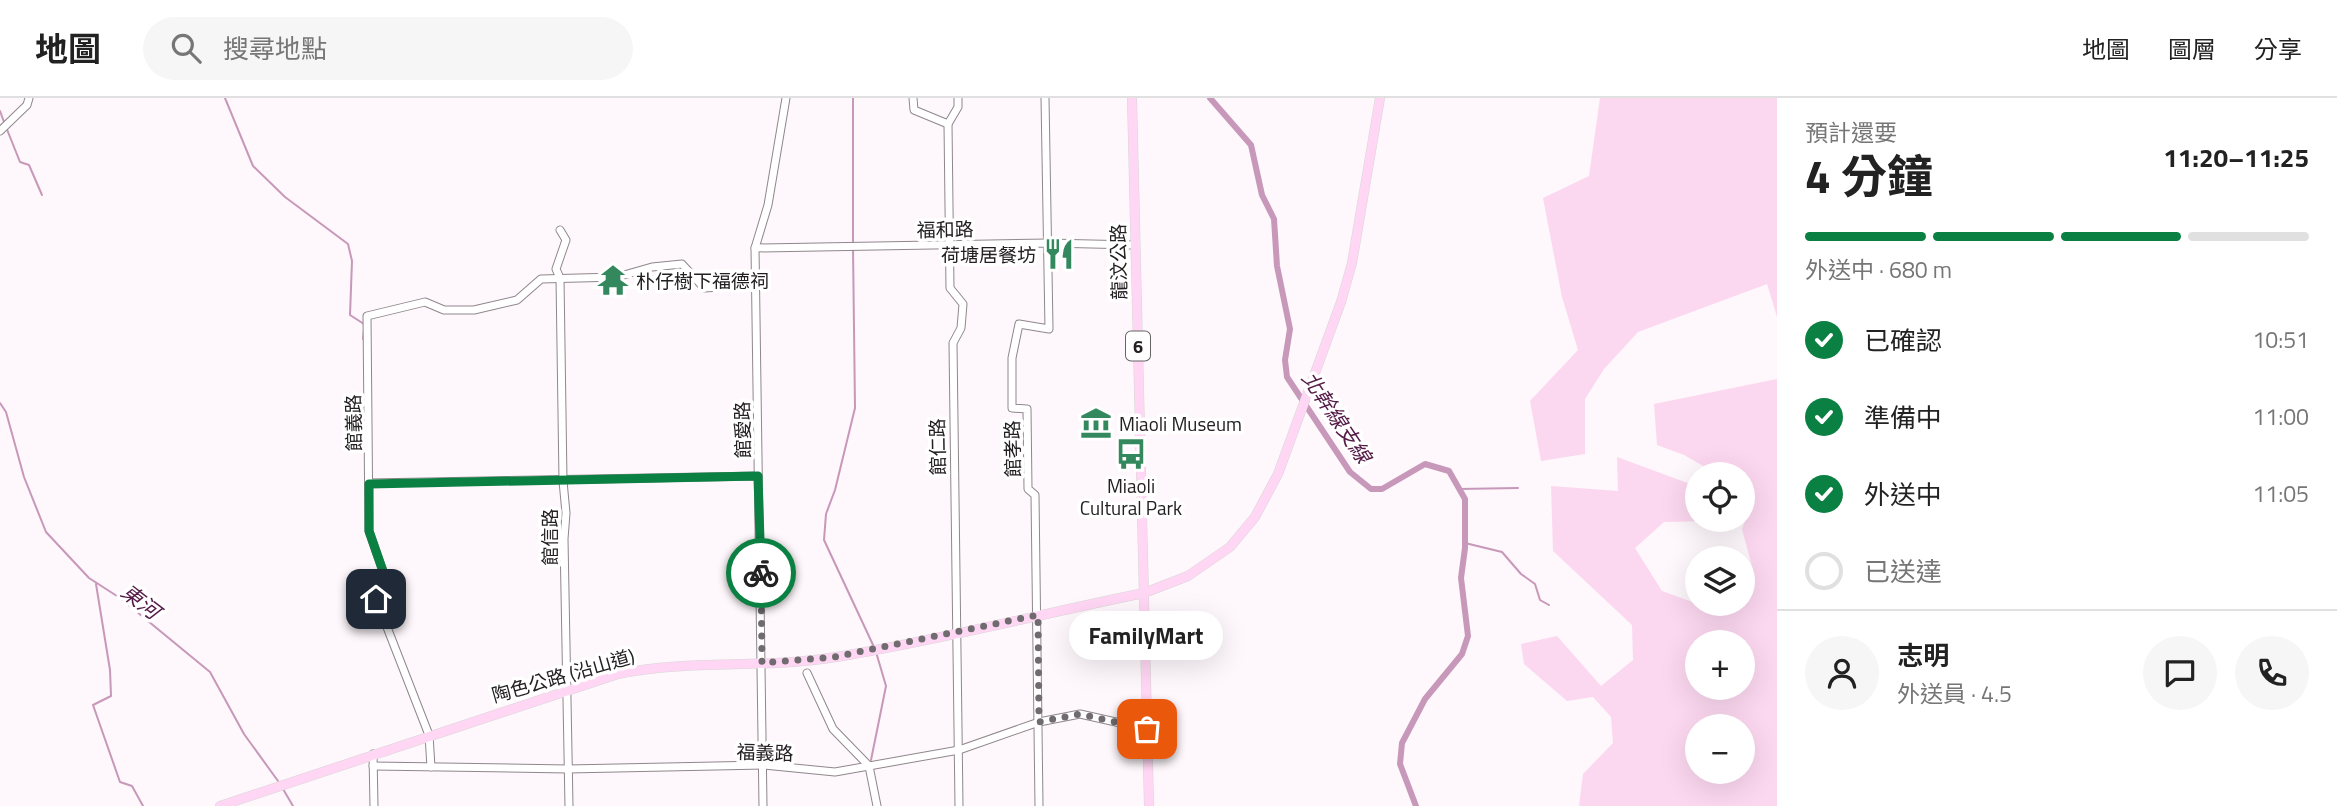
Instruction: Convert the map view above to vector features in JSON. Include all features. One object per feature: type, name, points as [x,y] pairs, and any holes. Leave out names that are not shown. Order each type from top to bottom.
[{"type":"main road","name":"龍汶公路","points":[[1132,98],[1143,593]]},
{"type":"main road","name":"陶色公路 (沿山道)","points":[[220,806],[568,688],[640,670],[681,665],[762,663],[834,657],[1143,593],[1173,583],[1207,565],[1243,533],[1278,474],[1307,397],[1352,263],[1380,98]]},
{"type":"main road","name":"6","points":[[1143,593],[1149,806]]},
{"type":"street","points":[[3,128],[27,104],[29,98]]},
{"type":"street","name":"館愛路","points":[[763,806],[755,248],[768,205],[786,98]]},
{"type":"street","points":[[913,98],[914,110],[948,124]]},
{"type":"street","name":"館仁路","points":[[958,98],[958,107],[948,124],[950,288],[963,304],[961,328],[953,342],[960,806]]},
{"type":"street","name":"館孝路","points":[[1039,806],[1035,495],[1028,489],[1027,409],[1012,408],[1012,358],[1019,324],[1049,330],[1045,98]]},
{"type":"street","name":"館信路","points":[[560,230],[566,240],[556,269],[560,278],[563,481],[566,513],[564,538],[569,806]]},
{"type":"street","name":"福和路","points":[[755,248],[1048,243],[1135,245]]},
{"type":"street","points":[[560,278],[617,277],[652,267],[682,264],[704,288],[755,285]]},
{"type":"street","name":"館義路","points":[[431,767],[429,735],[376,599],[385,577],[369,531],[368,316],[425,302],[444,310],[474,310],[517,300],[541,279],[560,278]]},
{"type":"street","points":[[369,484],[758,476]]},
{"type":"street","points":[[807,673],[833,729],[869,765],[877,806]]},
{"type":"street","name":"福義路","points":[[373,766],[568,769],[764,765],[835,772],[959,750],[1039,722],[1080,714],[1147,729]]},
{"type":"street","points":[[373,754],[374,806]]},
{"type":"shaded area","points":[[1600,98],[1777,98],[1777,317],[1767,284],[1638,332],[1604,369],[1585,399],[1585,454],[1541,461],[1530,401],[1578,350],[1562,297],[1543,198],[1589,176]]},
{"type":"shaded area","points":[[1777,379],[1777,806],[1579,806],[1583,774],[1613,743],[1611,717],[1593,697],[1567,701],[1524,664],[1521,644],[1557,636],[1601,686],[1633,660],[1632,625],[1553,551],[1551,486],[1618,491],[1617,457],[1685,482],[1685,522],[1664,522],[1635,548],[1662,591],[1685,599],[1685,616],[1755,616],[1755,546],[1747,546],[1743,532],[1755,532],[1755,462],[1696,462],[1657,445],[1654,404]]},
{"type":"waterway","points":[[225,98],[253,166],[285,197],[348,244],[352,261],[350,315],[364,324]]},
{"type":"waterway","points":[[853,98],[853,242]]},
{"type":"waterway","name":"北幹線支線","points":[[1210,98],[1251,145],[1262,195],[1274,219],[1277,266],[1290,329],[1285,360],[1287,377],[1350,472],[1371,489],[1382,489],[1425,464],[1449,471],[1465,499],[1465,548],[1461,578],[1468,636],[1462,654],[1425,699],[1402,743],[1400,764],[1416,806]]},
{"type":"waterway","points":[[0,111],[4,122]]},
{"type":"waterway","points":[[6,127],[20,162],[29,165],[42,195]]},
{"type":"waterway","points":[[853,248],[855,408],[835,490],[826,514],[824,540],[874,647]]},
{"type":"waterway","points":[[363,339],[364,330]]},
{"type":"waterway","name":"東河","points":[[0,403],[6,412],[24,477],[46,532],[89,578],[120,598],[210,672],[244,734],[278,781]]},
{"type":"waterway","points":[[1459,489],[1518,488]]},
{"type":"waterway","points":[[1465,543],[1502,552],[1521,574],[1535,584],[1540,600],[1549,605]]},
{"type":"waterway","points":[[96,584],[110,670],[111,696],[93,705],[120,782],[132,786],[143,806]]},
{"type":"waterway","points":[[871,760],[886,686],[876,652]]},
{"type":"waterway","name":"東河","points":[[283,789],[293,806]]},
{"type":"way so far","points":[[761,573],[762,663],[834,657],[1038,615],[1039,722],[1080,714],[1147,729]]},
{"type":"place","name":"荷塘居餐坊","points":[[1059,254]]},
{"type":"place","name":"朴仔樹下福德祠","points":[[613,280]]},
{"type":"place","name":"Miaoli Museum","points":[[1096,423]]},
{"type":"place","name":"Miaoli Cultural Park","points":[[1131,454]]},
{"type":"place","name":"FamilyMart","points":[[1147,729]]},
{"type":"route","points":[[376,599],[385,577],[369,531],[369,484],[758,476],[761,573]]}]
